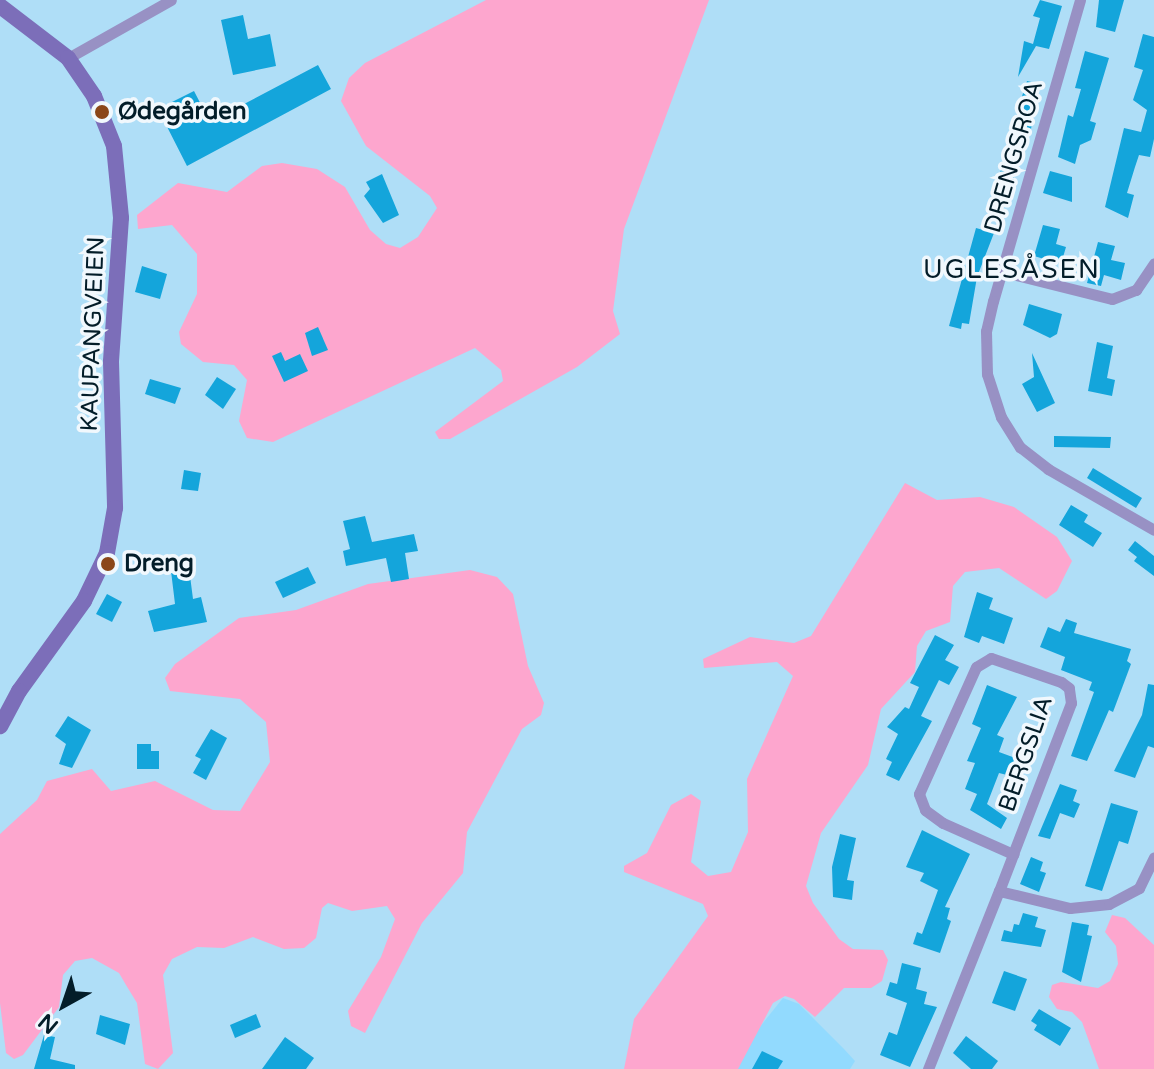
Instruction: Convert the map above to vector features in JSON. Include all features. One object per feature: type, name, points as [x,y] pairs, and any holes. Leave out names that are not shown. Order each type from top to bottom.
[{"type":"main road","name":"KAUPANGVEIEN","points":[[0,6],[68,58],[105,117],[119,169],[121,218],[111,373],[115,508],[107,553],[94,584],[0,726]]},
{"type":"street","points":[[68,58],[171,0]]},
{"type":"street","name":"DRENGSROA","points":[[1080,0],[1004,272],[993,301],[985,354],[991,393],[1009,433],[1048,469],[1154,530]]},
{"type":"street","points":[[1004,272],[1112,299],[1136,290],[1154,263]]},
{"type":"street","name":"BERGSLIA","points":[[928,1069],[999,891],[1013,854],[1071,695],[1061,682],[991,658],[971,676],[919,794],[925,810],[943,823],[1013,854]]},
{"type":"street","points":[[999,891],[1070,908],[1109,904],[1139,888],[1154,857]]},
{"type":"shaded area","points":[[486,0],[709,0],[624,229],[613,311],[620,334],[577,367],[450,439],[439,439],[435,432],[503,381],[501,370],[475,348],[273,442],[247,438],[239,421],[247,380],[234,365],[203,362],[181,344],[179,332],[197,294],[197,254],[172,225],[138,229],[137,215],[178,183],[227,192],[262,166],[282,163],[317,169],[345,187],[370,230],[386,244],[400,248],[418,237],[437,208],[430,196],[366,146],[341,101],[349,78],[365,63]]},
{"type":"shaded area","points":[[905,483],[937,500],[980,497],[1014,507],[1057,537],[1072,561],[1057,591],[1046,599],[999,568],[965,572],[953,586],[950,622],[926,631],[917,646],[915,672],[881,709],[868,765],[821,833],[806,886],[813,903],[839,939],[853,949],[883,950],[888,960],[882,981],[871,988],[844,988],[815,1017],[794,999],[785,996],[773,1003],[738,1069],[624,1069],[634,1019],[708,916],[703,904],[624,872],[624,866],[647,853],[671,805],[691,794],[701,801],[691,862],[708,876],[731,872],[748,832],[747,779],[793,676],[777,662],[704,668],[703,659],[750,637],[794,643],[811,636]]},
{"type":"shaded area","points":[[470,570],[497,577],[513,594],[528,666],[544,703],[541,715],[522,729],[467,832],[463,873],[422,923],[365,1033],[351,1026],[348,1011],[381,957],[395,919],[387,906],[352,911],[328,903],[322,908],[316,938],[304,948],[284,949],[253,937],[224,948],[197,947],[172,959],[163,975],[173,1053],[158,1069],[145,1064],[137,1003],[119,973],[92,958],[75,961],[63,975],[59,1007],[23,1055],[14,1059],[6,1053],[0,1003],[0,834],[37,800],[47,781],[92,769],[111,791],[155,781],[213,810],[240,811],[270,762],[266,722],[240,699],[170,691],[165,678],[175,664],[239,618],[296,610],[368,584]]},
{"type":"shaded area","points":[[1112,915],[1125,918],[1154,945],[1154,1069],[1099,1069],[1082,1022],[1072,1012],[1057,1009],[1049,997],[1052,985],[1061,982],[1098,988],[1110,981],[1118,964],[1116,946],[1105,932]]},
{"type":"shaded area","points":[[783,998],[799,1004],[844,1049],[855,1061],[850,1069],[726,1069]]},
{"type":"building","points":[[1040,0],[1062,6],[1049,49],[1036,46],[1018,77],[1024,41],[1033,44],[1040,18],[1033,16]]},
{"type":"building","points":[[1099,0],[1124,0],[1115,32],[1096,27]]},
{"type":"building","points":[[243,15],[248,39],[270,34],[276,66],[233,75],[221,20]]},
{"type":"building","points":[[1143,34],[1154,37],[1154,139],[1150,157],[1139,155],[1135,167],[1127,193],[1134,195],[1128,218],[1105,207],[1124,128],[1141,132],[1147,110],[1133,100],[1143,70],[1134,67]]},
{"type":"building","points":[[1085,51],[1109,58],[1090,121],[1096,123],[1091,140],[1080,145],[1075,164],[1058,157],[1068,115],[1073,117],[1081,89],[1075,88]]},
{"type":"building","points":[[318,65],[331,89],[187,166],[158,109],[194,91],[210,122]]},
{"type":"building","points":[[1027,81],[1040,84],[1031,129],[1013,124]]},
{"type":"building","points":[[1005,157],[1019,161],[1012,184],[998,179]]},
{"type":"building","points":[[1050,171],[1072,177],[1072,202],[1043,193]]},
{"type":"building","points":[[382,174],[399,215],[383,223],[364,196],[370,189],[366,182]]},
{"type":"building","points":[[1043,225],[1060,229],[1056,244],[1066,247],[1061,264],[1034,256]]},
{"type":"building","points":[[976,228],[994,233],[977,277],[969,324],[962,323],[961,329],[949,326]]},
{"type":"building","points":[[1098,242],[1115,246],[1111,260],[1125,263],[1121,280],[1104,275],[1101,286],[1087,283]]},
{"type":"building","points":[[142,266],[167,274],[160,299],[135,292]]},
{"type":"building","points":[[1029,304],[1062,314],[1057,334],[1050,338],[1023,325]]},
{"type":"building","points":[[318,327],[328,350],[312,356],[305,333]]},
{"type":"building","points":[[1097,342],[1113,346],[1107,378],[1115,380],[1112,396],[1088,391]]},
{"type":"building","points":[[281,352],[285,361],[300,354],[308,371],[284,382],[272,356]]},
{"type":"building","points":[[1032,353],[1055,403],[1037,412],[1022,384],[1034,377]]},
{"type":"building","points":[[217,377],[236,389],[223,409],[205,395]]},
{"type":"building","points":[[150,379],[181,388],[175,404],[145,394]]},
{"type":"building","points":[[1054,436],[1111,437],[1110,448],[1054,447]]},
{"type":"building","points":[[1093,468],[1142,498],[1136,508],[1087,478]]},
{"type":"building","points":[[184,470],[201,473],[198,491],[181,489]]},
{"type":"building","points":[[1071,505],[1088,515],[1084,522],[1102,533],[1093,547],[1059,525]]},
{"type":"building","points":[[365,516],[372,542],[414,534],[418,551],[405,553],[409,579],[391,582],[386,558],[346,566],[343,551],[350,549],[343,521]]},
{"type":"building","points":[[1135,541],[1154,556],[1154,576],[1134,561],[1137,557],[1128,550]]},
{"type":"building","points":[[308,567],[316,583],[283,598],[275,582]]},
{"type":"building","points":[[189,568],[193,599],[201,597],[207,622],[154,632],[148,611],[175,604],[171,571]]},
{"type":"building","points":[[977,592],[993,598],[989,609],[1013,618],[1004,644],[982,636],[979,643],[964,637]]},
{"type":"building","points":[[107,594],[122,602],[112,622],[96,614]]},
{"type":"building","points":[[1066,619],[1077,623],[1074,633],[1131,649],[1127,661],[1131,664],[1113,712],[1109,710],[1087,761],[1071,756],[1094,692],[1089,690],[1092,682],[1061,670],[1065,657],[1040,647],[1048,627],[1060,632]]},
{"type":"building","points":[[935,635],[954,645],[945,660],[959,667],[949,685],[939,680],[921,716],[932,721],[899,781],[886,775],[892,762],[886,759],[898,734],[887,727],[905,707],[909,709],[919,687],[910,683]]},
{"type":"building","points":[[1148,684],[1154,685],[1154,748],[1148,746],[1135,778],[1114,771],[1142,715]]},
{"type":"building","points":[[987,685],[1017,697],[997,735],[1004,738],[999,752],[1021,760],[1015,777],[999,773],[987,804],[1007,818],[1001,829],[970,810],[977,794],[965,789],[975,763],[967,761],[981,728],[972,724]]},
{"type":"building","points":[[68,716],[91,730],[72,768],[59,764],[66,744],[55,736]]},
{"type":"building","points":[[211,729],[227,738],[206,780],[193,773],[201,759],[195,756]]},
{"type":"building","points":[[137,744],[151,744],[151,751],[159,751],[159,769],[137,769]]},
{"type":"building","points":[[1060,784],[1077,790],[1073,801],[1080,804],[1074,818],[1060,813],[1050,839],[1038,836]]},
{"type":"building","points":[[1111,803],[1138,811],[1128,844],[1119,841],[1102,891],[1085,886]]},
{"type":"building","points":[[922,830],[970,854],[945,907],[950,908],[947,919],[951,921],[940,953],[913,944],[917,932],[922,934],[938,890],[920,881],[924,873],[906,867]]},
{"type":"building","points":[[840,834],[856,838],[847,880],[854,881],[852,900],[833,897],[832,867]]},
{"type":"building","points":[[1031,857],[1043,862],[1040,871],[1046,873],[1039,892],[1020,884]]},
{"type":"building","points":[[1023,913],[1038,917],[1035,927],[1046,930],[1041,947],[1001,941],[1004,930],[1012,932],[1014,924],[1019,925]]},
{"type":"building","points":[[1072,922],[1089,925],[1087,935],[1092,936],[1081,982],[1062,972]]},
{"type":"building","points":[[902,963],[921,968],[916,989],[927,992],[924,1004],[937,1007],[910,1067],[880,1055],[889,1032],[897,1035],[907,1003],[886,995],[890,982],[897,984]]},
{"type":"building","points":[[1004,971],[1027,979],[1015,1011],[992,1003]]},
{"type":"building","points":[[1039,1009],[1071,1028],[1060,1046],[1034,1030],[1037,1025],[1031,1021]]},
{"type":"building","points":[[256,1014],[261,1027],[235,1038],[230,1025]]},
{"type":"building","points":[[100,1015],[130,1024],[125,1045],[96,1034]]},
{"type":"building","points":[[44,1035],[55,1037],[50,1059],[75,1065],[75,1069],[34,1069]]},
{"type":"building","points":[[966,1036],[998,1061],[992,1069],[971,1069],[953,1053]]},
{"type":"building","points":[[285,1037],[314,1058],[306,1069],[262,1069]]},
{"type":"building","points":[[762,1051],[783,1061],[778,1069],[752,1069]]},
{"type":"place","name":"Ødegården","points":[[102,112]]},
{"type":"place","name":"Dreng","points":[[108,564]]},
{"type":"district","name":"UGLESÅSEN","points":[[1012,270]]}]
